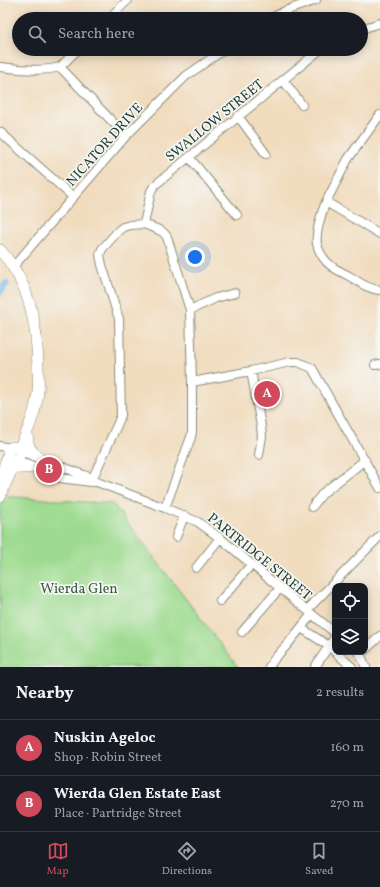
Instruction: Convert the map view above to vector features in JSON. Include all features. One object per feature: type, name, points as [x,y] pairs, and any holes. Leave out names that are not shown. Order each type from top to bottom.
[{"type":"street","points":[[115,12],[128,0]]},
{"type":"street","points":[[283,12],[316,0]]},
{"type":"street","points":[[368,26],[380,22]]},
{"type":"street","points":[[0,67],[49,70],[60,67],[71,56]]},
{"type":"street","name":"NICATOR DRIVE","points":[[13,267],[126,136],[186,76],[215,56]]},
{"type":"street","name":"SWALLOW STREET","points":[[144,224],[152,188],[312,56]]},
{"type":"street","points":[[60,67],[126,136]]},
{"type":"street","points":[[283,80],[302,105]]},
{"type":"street","points":[[238,116],[266,154]]},
{"type":"street","points":[[379,118],[348,159],[326,202],[316,237],[317,246],[331,266],[374,290],[380,290]]},
{"type":"street","points":[[0,132],[73,197]]},
{"type":"street","points":[[189,157],[237,215]]},
{"type":"street","points":[[326,202],[380,234]]},
{"type":"street","points":[[93,481],[121,415],[119,319],[100,255],[102,249],[123,227],[144,224],[164,233],[167,237],[190,310],[193,426],[191,437],[165,508]]},
{"type":"street","points":[[0,250],[13,267],[27,292],[33,314],[38,344],[39,387],[37,400],[27,430],[11,454],[0,496]]},
{"type":"street","points":[[190,310],[216,298],[235,293]]},
{"type":"street","points":[[192,382],[290,362],[302,364],[312,368],[380,488]]},
{"type":"street","points":[[251,371],[262,436],[259,455]]},
{"type":"street","points":[[0,479],[11,454],[38,381]]},
{"type":"street","points":[[11,454],[17,468],[25,469],[38,463],[28,446],[27,430]]},
{"type":"street","name":"PARTRIDGE STREET","points":[[11,454],[93,481],[198,522],[220,538],[332,631]]},
{"type":"street","points":[[312,507],[324,493],[365,460]]},
{"type":"street","points":[[176,537],[184,516]]},
{"type":"street","points":[[269,667],[301,628],[309,612],[380,536]]},
{"type":"street","points":[[196,568],[220,538]]},
{"type":"street","points":[[220,601],[251,565]]},
{"type":"street","points":[[242,632],[280,588]]},
{"type":"street","points":[[301,628],[332,649]]},
{"type":"street","points":[[368,647],[380,636]]},
{"type":"street","points":[[315,667],[332,651]]},
{"type":"street","points":[[339,655],[352,667]]},
{"type":"street","points":[[363,655],[366,667]]},
{"type":"green space","name":"Wierda Glen","points":[[0,496],[113,504],[238,667],[0,667]]},
{"type":"waterway","points":[[0,292],[6,284]]},
{"type":"place","name":"Nuskin Ageloc","points":[[267,394]]},
{"type":"place","name":"Wierda Glen Estate East","points":[[49,470]]}]
